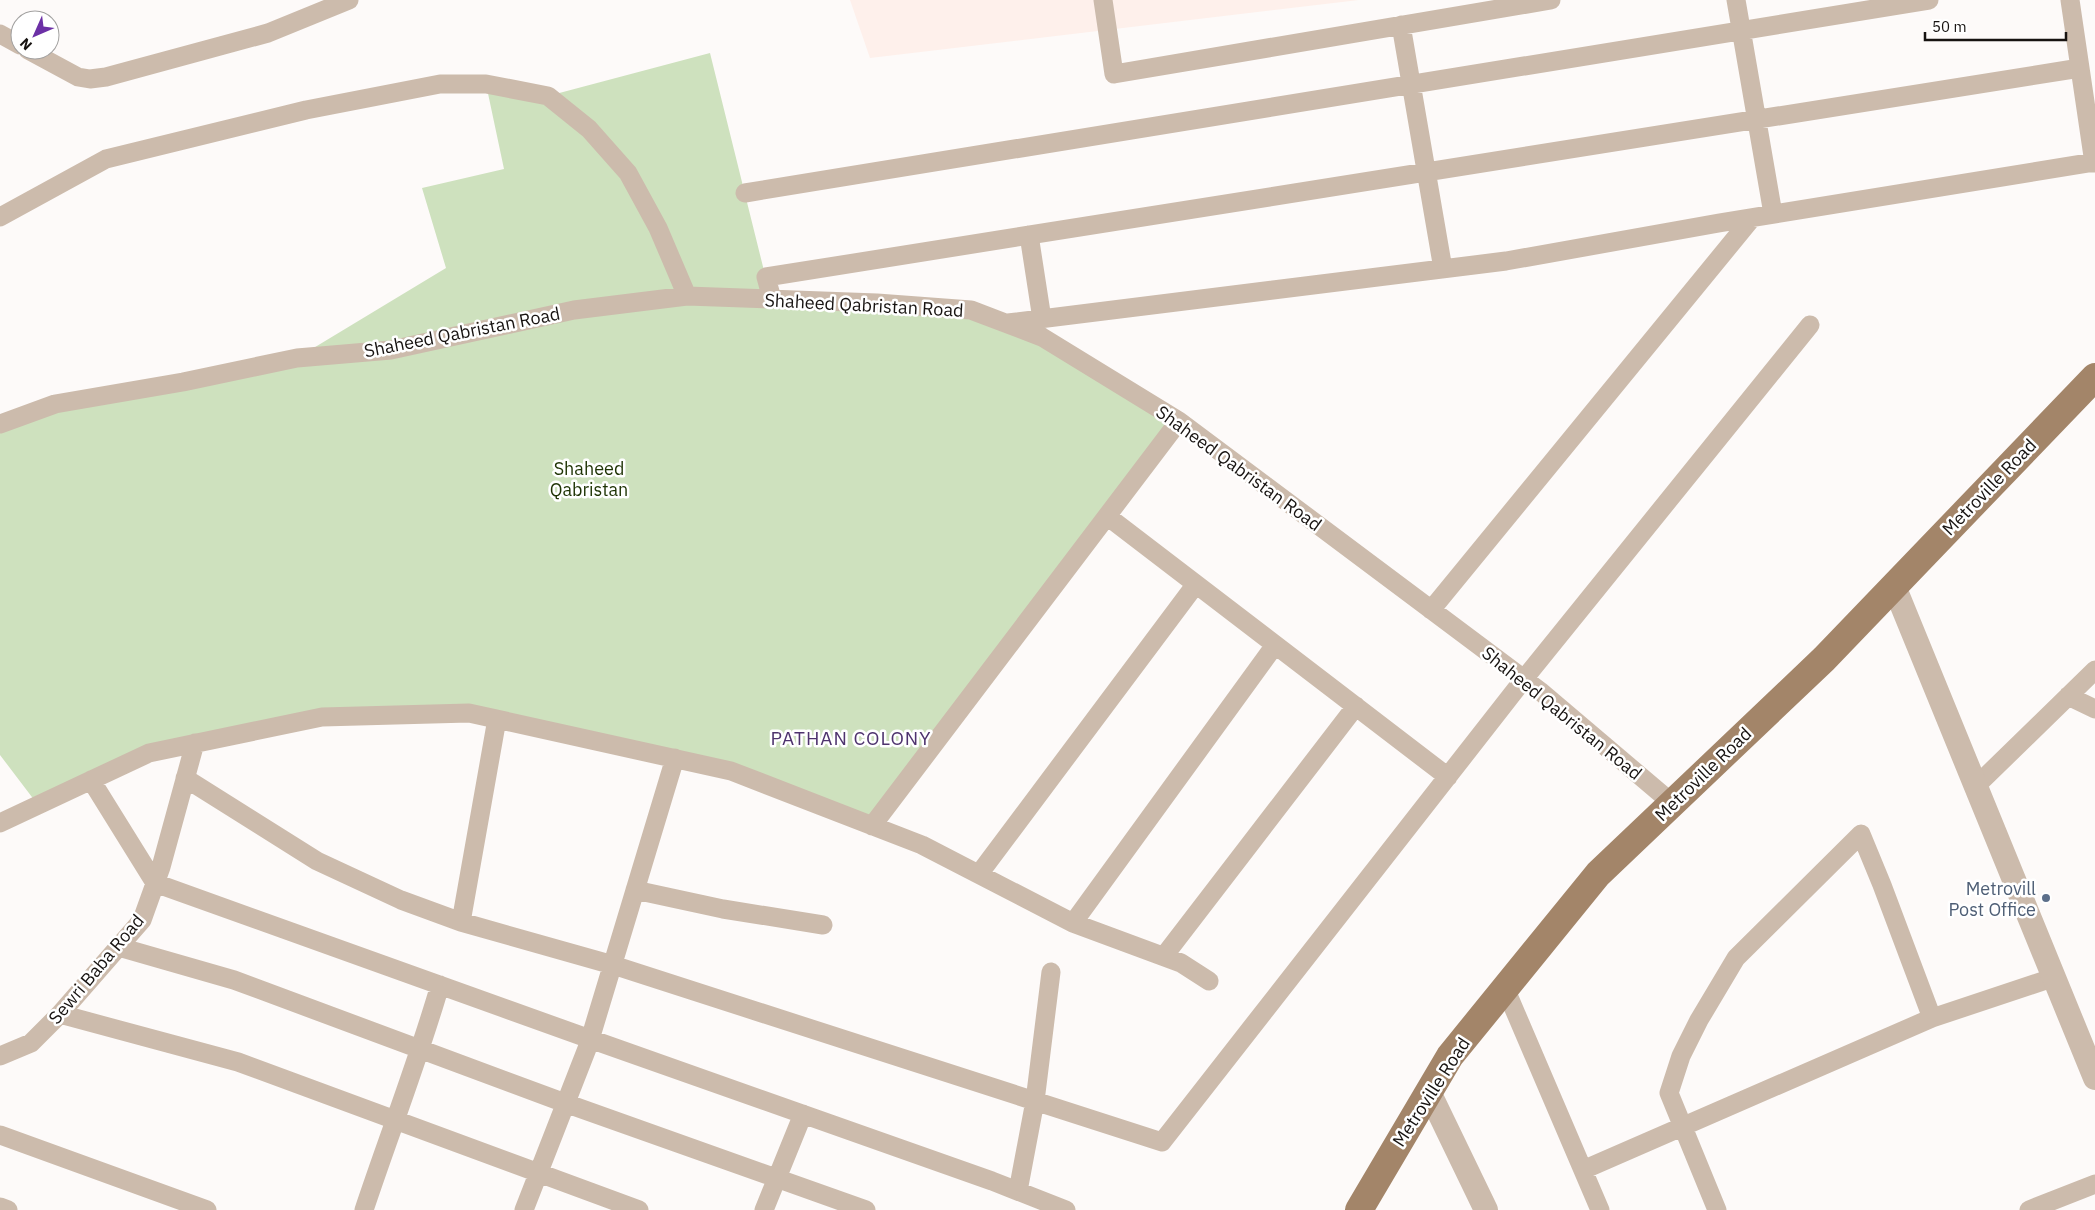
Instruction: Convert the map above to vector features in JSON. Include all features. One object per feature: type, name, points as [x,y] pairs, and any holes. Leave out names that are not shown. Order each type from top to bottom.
[{"type":"main road","name":"Metroville Road","points":[[1359,1210],[1450,1056],[1598,874],[1824,659],[2095,377]]},
{"type":"street","points":[[47,60],[78,77],[90,79],[106,77],[268,33],[349,0]]},
{"type":"street","points":[[1104,0],[1114,74],[1551,0]]},
{"type":"street","points":[[1736,0],[1773,214]]},
{"type":"street","points":[[745,193],[1929,0]]},
{"type":"street","points":[[1006,323],[1506,262],[1773,214],[2094,162],[2070,0]]},
{"type":"street","points":[[1401,25],[1443,269]]},
{"type":"street","points":[[772,299],[766,277],[2080,68]]},
{"type":"street","points":[[0,217],[106,160],[306,110],[440,84],[486,84],[548,96],[589,129],[628,173],[658,228],[687,296]]},
{"type":"street","points":[[1431,610],[1752,218]]},
{"type":"street","points":[[1029,235],[1042,319]]},
{"type":"street","name":"Shaheed Qabristan Road","points":[[0,424],[55,404],[183,382],[297,358],[391,350],[574,310],[687,296],[877,303],[971,310],[1042,337],[1179,421],[1524,680],[1672,803]]},
{"type":"street","points":[[185,778],[316,861],[401,900],[461,922],[612,965],[1162,1142],[1524,680],[1810,325]]},
{"type":"street","points":[[872,826],[1179,421]]},
{"type":"street","points":[[1107,516],[1448,777]]},
{"type":"street","points":[[979,874],[1196,584]]},
{"type":"street","points":[[1894,586],[2055,976],[2095,1078]]},
{"type":"street","points":[[1073,923],[1275,644]]},
{"type":"street","points":[[1976,787],[2095,670]]},
{"type":"street","points":[[2068,696],[2095,709]]},
{"type":"street","points":[[1164,956],[1356,706]]},
{"type":"street","points":[[0,823],[149,753],[322,717],[469,713],[731,772],[922,845],[1073,923],[1181,963],[1209,981]]},
{"type":"street","points":[[461,922],[497,719]]},
{"type":"street","name":"Sewri Baba Road","points":[[0,1056],[32,1043],[60,1014],[142,920],[155,882],[195,743]]},
{"type":"street","points":[[524,1210],[590,1039],[675,758]]},
{"type":"street","points":[[91,780],[155,882],[1018,1191],[1066,1210]]},
{"type":"street","points":[[1717,1210],[1669,1093],[1678,1065],[1699,1020],[1736,958],[1861,834],[1882,884],[1932,1018]]},
{"type":"street","points":[[635,890],[723,909],[823,926]]},
{"type":"street","points":[[119,947],[234,980],[566,1103],[866,1210]]},
{"type":"street","points":[[1018,1191],[1035,1101],[1051,972]]},
{"type":"street","points":[[1583,1170],[1932,1018],[2055,976]]},
{"type":"street","points":[[364,1210],[394,1120],[421,1050],[440,985]]},
{"type":"street","points":[[1505,988],[1600,1210]]},
{"type":"street","points":[[60,1014],[238,1062],[639,1210]]},
{"type":"street","points":[[1429,1092],[1486,1210]]},
{"type":"street","points":[[764,1210],[803,1114]]},
{"type":"street","points":[[0,1135],[207,1210]]},
{"type":"street","points":[[2030,1210],[2095,1184]]},
{"type":"street","points":[[0,1207],[8,1210]]},
{"type":"shaded area","points":[[850,0],[1359,0],[870,58]]},
{"type":"green space","name":"Shaheed Qabristan","points":[[710,53],[771,299],[971,310],[1006,324],[1173,419],[872,826],[731,771],[469,713],[322,717],[149,753],[38,805],[0,755],[0,424],[297,358],[446,268],[422,188],[504,169],[486,84],[548,96]]},
{"type":"place","name":"Metrovill Post Office","points":[[2046,898]]},
{"type":"district","name":"PATHAN COLONY","points":[[851,738]]}]
